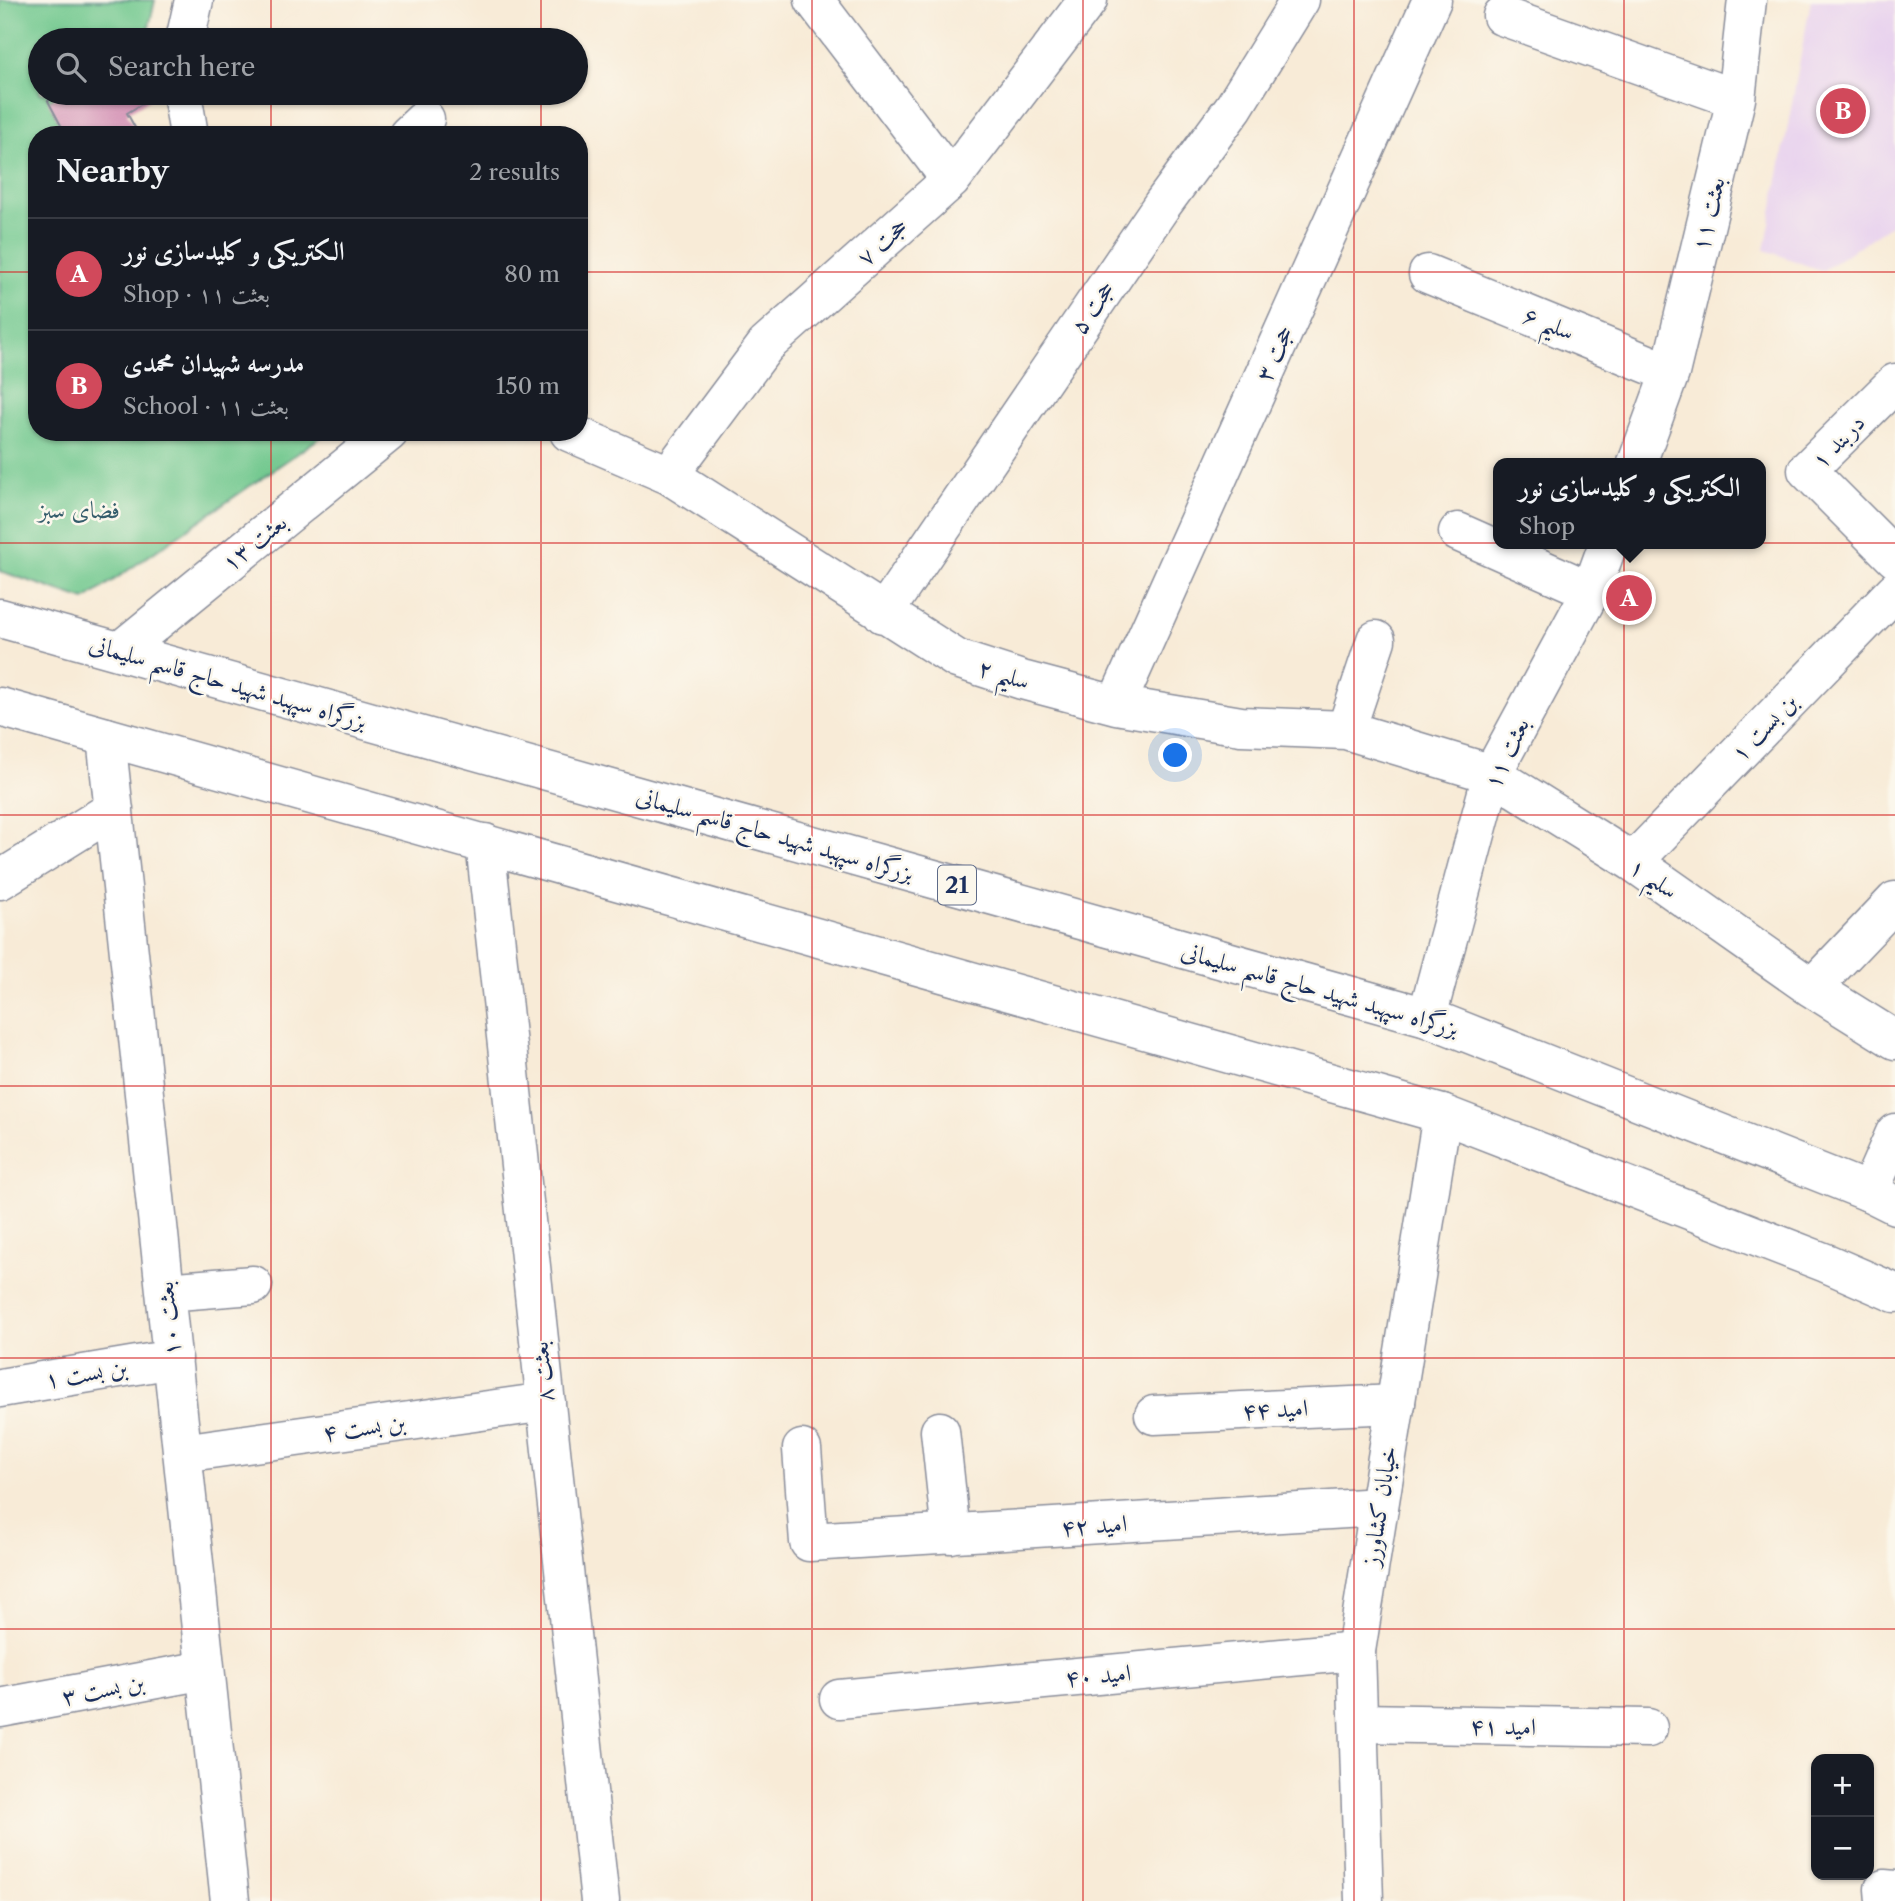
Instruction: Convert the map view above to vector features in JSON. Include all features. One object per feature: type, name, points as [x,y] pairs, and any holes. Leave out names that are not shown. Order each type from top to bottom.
[{"type":"main road","points":[[188,28],[194,0]]},
{"type":"main road","points":[[814,0],[951,180]]},
{"type":"main road","name":"حجت ۷","points":[[669,475],[766,345],[951,180],[1088,0]]},
{"type":"main road","name":"حجت ۵","points":[[883,614],[1162,205],[1234,107],[1300,0]]},
{"type":"main road","name":"حجت ۳","points":[[1116,705],[1432,0]]},
{"type":"main road","name":"بعثت ۱۱","points":[[1639,458],[1670,373],[1736,99],[1747,0]]},
{"type":"main road","points":[[1502,16],[1736,99]]},
{"type":"main road","points":[[184,105],[188,126]]},
{"type":"main road","name":"سلیم ۶","points":[[1428,274],[1670,373]]},
{"type":"main road","name":"دربند ۱","points":[[1895,383],[1807,470],[1895,558]]},
{"type":"main road","name":"سلیم ۲","points":[[588,440],[669,475],[957,659],[1022,680],[1116,705],[1241,726],[1346,730],[1492,774]]},
{"type":"main road","name":"بعثت ۱۳","points":[[120,651],[378,441]]},
{"type":"main road","points":[[1458,532],[1493,548]]},
{"type":"main road","points":[[1496,549],[1591,591]]},
{"type":"main road","name":"بعثت ۱۱","points":[[1427,1017],[1492,774],[1591,591],[1606,549]]},
{"type":"main road","name":"بن بست ۱","points":[[1633,862],[1895,592]]},
{"type":"main road","name":"بزرگراه سپهبد شهید حاج قاسم سلیمانی","points":[[0,618],[1427,1017],[1882,1199]]},
{"type":"main road","points":[[1346,730],[1376,640]]},
{"type":"main road","points":[[0,707],[1443,1114],[1826,1263],[1895,1293]]},
{"type":"main road","name":"بعثت ۱۰","points":[[106,737],[230,1901]]},
{"type":"main road","name":"سلیم ۱","points":[[1492,774],[1633,862],[1812,988],[1895,1040]]},
{"type":"main road","points":[[0,880],[114,809]]},
{"type":"main road","name":"بعثت ۸","points":[[485,844],[600,1901]]},
{"type":"main road","points":[[1812,988],[1895,901]]},
{"type":"main road","name":"خیابان کشاورز","points":[[1364,1901],[1356,1651],[1443,1114]]},
{"type":"main road","points":[[1882,1199],[1895,1133]]},
{"type":"main road","points":[[165,1292],[253,1285]]},
{"type":"main road","name":"بن بست ۱","points":[[0,1388],[173,1359]]},
{"type":"main road","name":"بن بست ۴","points":[[183,1452],[546,1402]]},
{"type":"main road","name":"امید ۴۴","points":[[1154,1415],[1396,1404]]},
{"type":"main road","points":[[940,1431],[951,1534]]},
{"type":"main road","name":"امید ۴۲","points":[[802,1449],[809,1542],[1379,1507]]},
{"type":"main road","name":"امید ۴۰","points":[[839,1699],[1356,1651]]},
{"type":"main road","name":"بن بست ۳","points":[[0,1708],[205,1670]]},
{"type":"main road","name":"امید ۴۱","points":[[1359,1723],[1648,1728]]},
{"type":"main road","points":[[1885,1901],[1884,1889],[1895,1890]]},
{"type":"shaded area","points":[[1811,0],[1895,0],[1895,222],[1822,271],[1765,250]]},
{"type":"green space","name":"فضای سبز","points":[[0,0],[155,0],[149,28],[28,28],[28,105],[51,105],[62,126],[28,126],[28,441],[315,441],[85,600],[0,571]]},
{"type":"building","points":[[50,105],[140,105],[127,113],[134,126],[61,126]]},
{"type":"place","name":"مدرسه شهیدان محمدی","points":[[1843,111]]},
{"type":"place","name":"الکتریکی و کلیدسازی نور","points":[[1629,598]]}]
